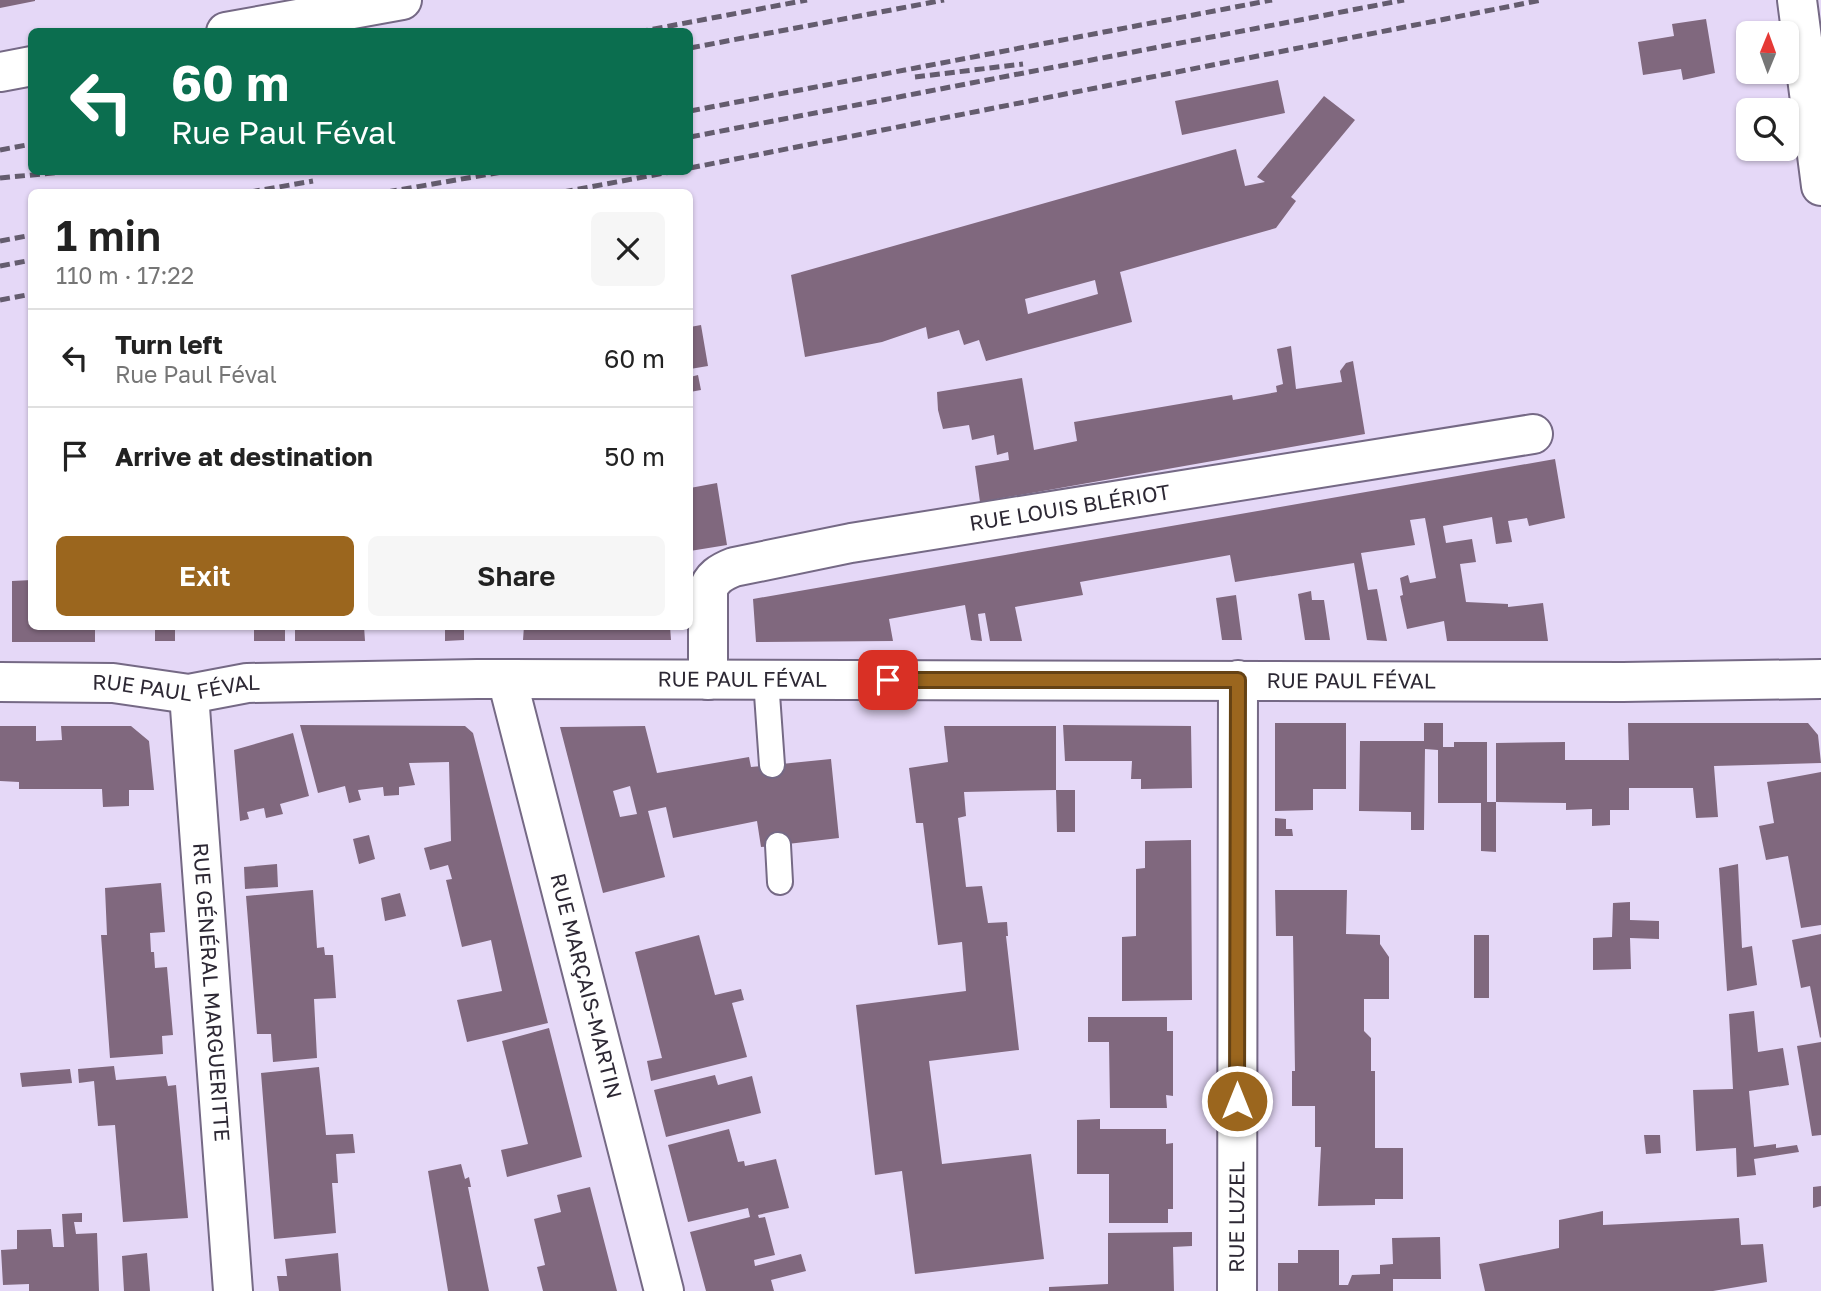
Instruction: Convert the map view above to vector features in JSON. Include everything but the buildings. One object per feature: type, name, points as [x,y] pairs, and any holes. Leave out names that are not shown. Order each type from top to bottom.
[{"type":"street","points":[[248,28],[402,0]]},
{"type":"street","points":[[1797,0],[1821,186]]},
{"type":"street","points":[[0,72],[28,67]]},
{"type":"street","name":"RUE LOUIS BLÉRIOT","points":[[708,680],[708,591],[710,583],[717,576],[734,567],[851,543],[1533,434]]},
{"type":"street","name":"RUE PAUL FÉVAL","points":[[0,682],[113,683],[189,694],[247,683],[508,679],[1623,682],[1821,679]]},
{"type":"street","name":"RUE MARÇAIS-MARTIN","points":[[508,679],[664,1291]]},
{"type":"street","name":"RUE LUZEL","points":[[1237,1291],[1238,680]]},
{"type":"street","name":"RUE GÉNÉRAL MARGUERITTE","points":[[189,694],[233,1291]]},
{"type":"lane","points":[[766,680],[772,765]]},
{"type":"lane","points":[[778,845],[780,882]]},
{"type":"railway","points":[[659,28],[807,0]]},
{"type":"railway","points":[[693,47],[944,0]]},
{"type":"railway","points":[[693,110],[1272,0]]},
{"type":"railway","points":[[693,136],[1404,0]]},
{"type":"railway","points":[[693,167],[1542,0]]},
{"type":"railway","points":[[915,77],[1023,64]]},
{"type":"railway","points":[[0,150],[28,145]]},
{"type":"railway","points":[[0,178],[32,175]]},
{"type":"railway","points":[[404,189],[485,175]]},
{"type":"railway","points":[[579,189],[654,175]]},
{"type":"railway","points":[[267,189],[313,181]]},
{"type":"railway","points":[[0,241],[28,236]]},
{"type":"railway","points":[[0,266],[28,261]]},
{"type":"railway","points":[[0,300],[28,295]]},
{"type":"route","points":[[888,680],[1238,680],[1237,1101]]}]
